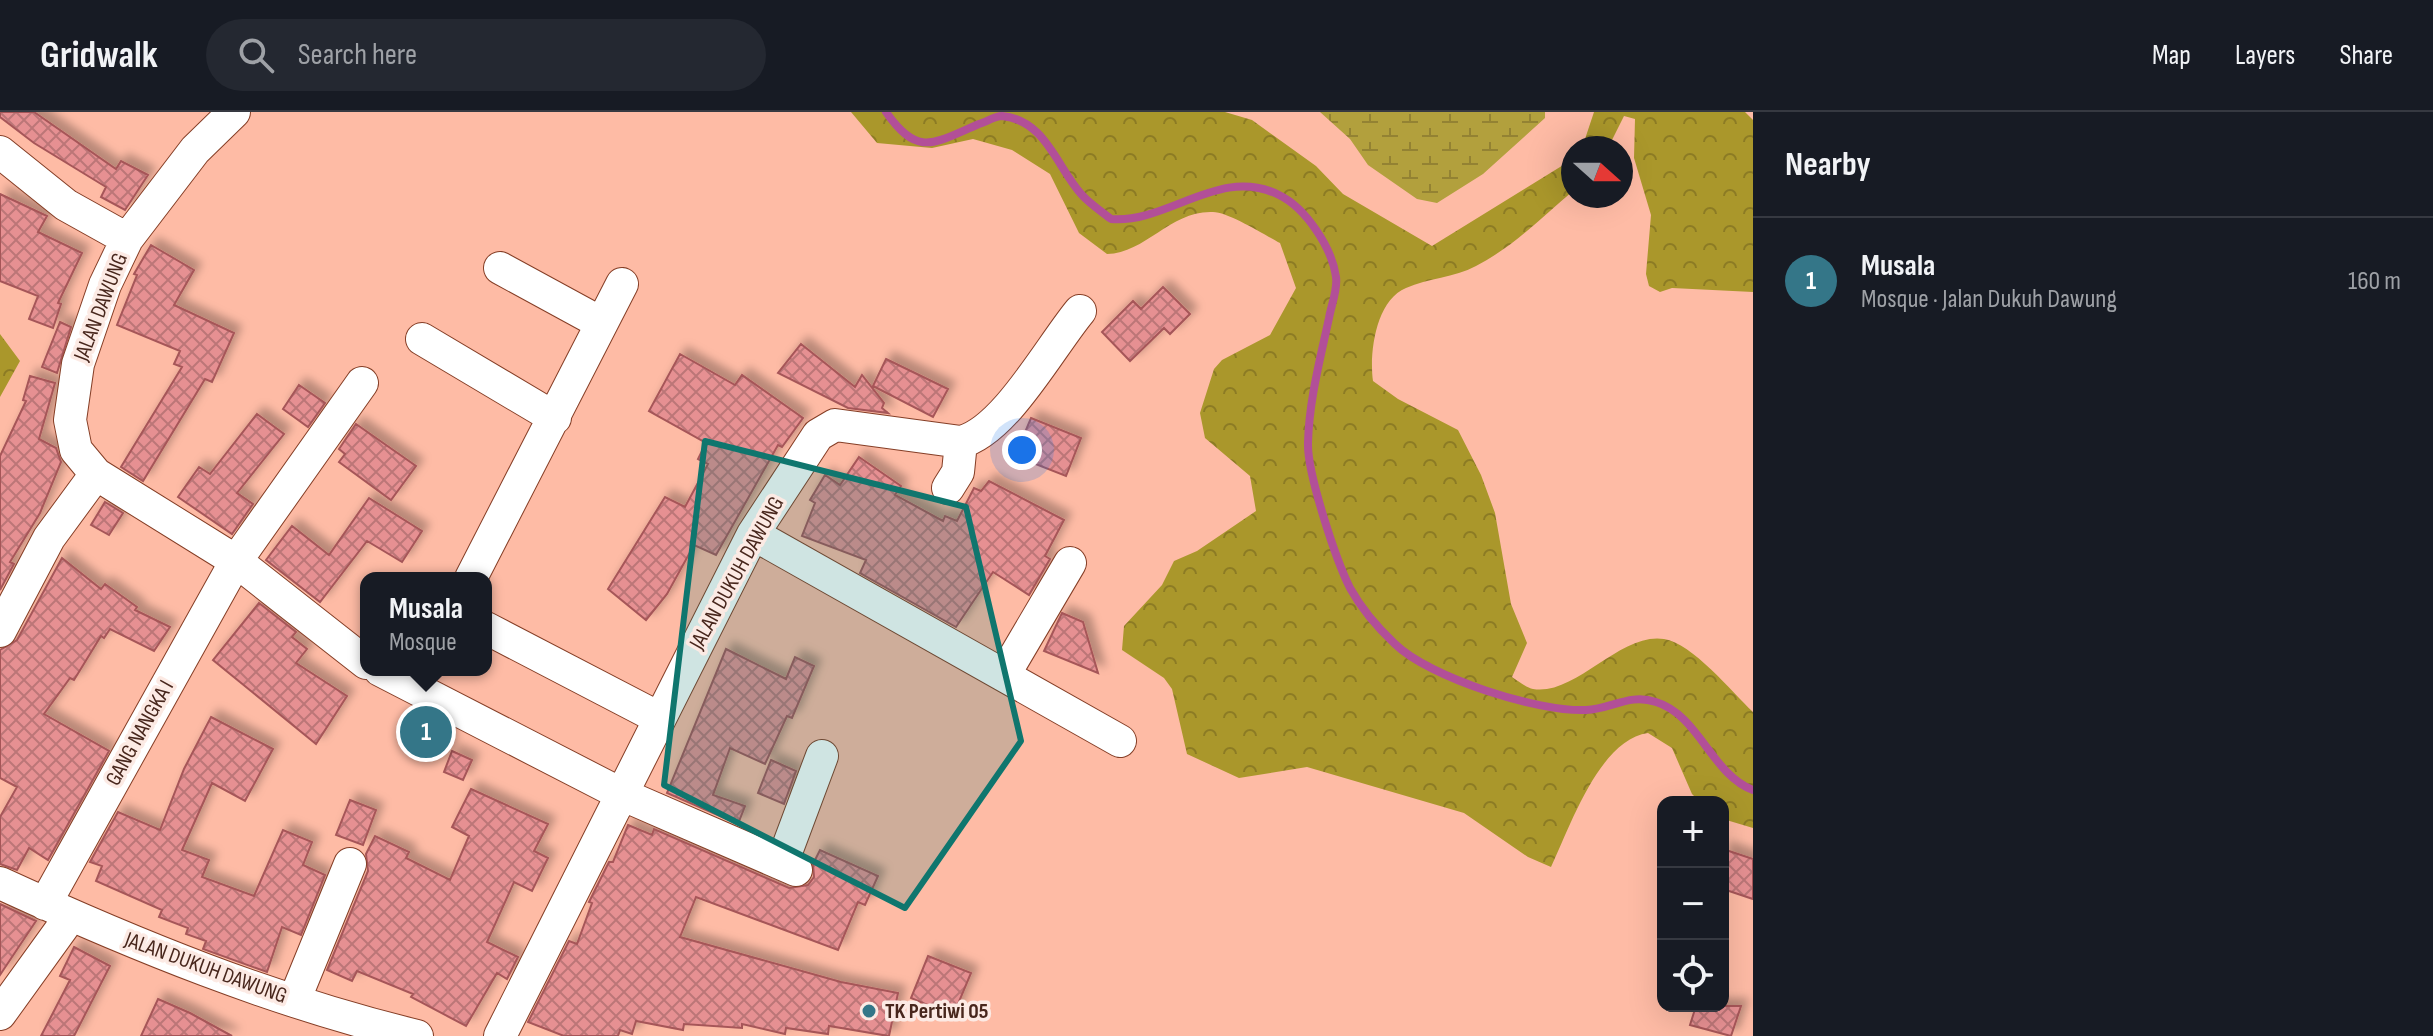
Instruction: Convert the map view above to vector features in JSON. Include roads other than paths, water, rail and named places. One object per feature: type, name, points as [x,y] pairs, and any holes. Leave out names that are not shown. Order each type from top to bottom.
[{"type":"street","points":[[127,239],[195,150],[234,112]]},
{"type":"street","name":"JALAN DAWUNG","points":[[0,152],[66,205],[127,239],[91,323],[73,391],[70,420],[76,450],[96,474]]},
{"type":"street","points":[[500,268],[601,323]]},
{"type":"street","points":[[474,572],[622,284]]},
{"type":"street","points":[[948,488],[958,472],[961,442],[982,435],[1015,401],[1052,345],[1080,311]]},
{"type":"street","points":[[422,339],[555,418]]},
{"type":"street","points":[[236,561],[362,383]]},
{"type":"street","name":"JALAN DUKUH DAWUNG","points":[[500,1036],[753,534],[818,435],[829,426],[961,442]]},
{"type":"street","points":[[0,631],[49,538],[96,474],[236,561],[360,658]]},
{"type":"street","points":[[753,534],[1120,741]]},
{"type":"street","name":"GANG NANGKA I","points":[[0,1014],[57,910],[236,561]]},
{"type":"street","points":[[1004,675],[1070,563]]},
{"type":"street","points":[[492,631],[659,718]]},
{"type":"street","points":[[419,679],[621,794],[789,867],[822,756]]},
{"type":"street","points":[[294,1001],[350,864]]},
{"type":"street","name":"JALAN DUKUH DAWUNG","points":[[0,883],[226,980],[417,1036]]},
{"type":"waterway","points":[[886,112],[908,136],[928,142],[950,137],[996,117],[1017,119],[1040,136],[1082,195],[1111,219],[1153,213],[1215,191],[1236,187],[1257,188],[1289,201],[1316,230],[1334,266],[1335,292],[1313,396],[1309,457],[1317,495],[1337,558],[1350,588],[1370,618],[1411,657],[1458,680],[1514,699],[1586,710],[1637,699],[1656,702],[1684,719],[1727,772],[1753,790]]},
{"type":"place","name":"Musala","points":[[426,732]]},
{"type":"place","name":"TK Pertiwi 05","points":[[869,1011]]}]
